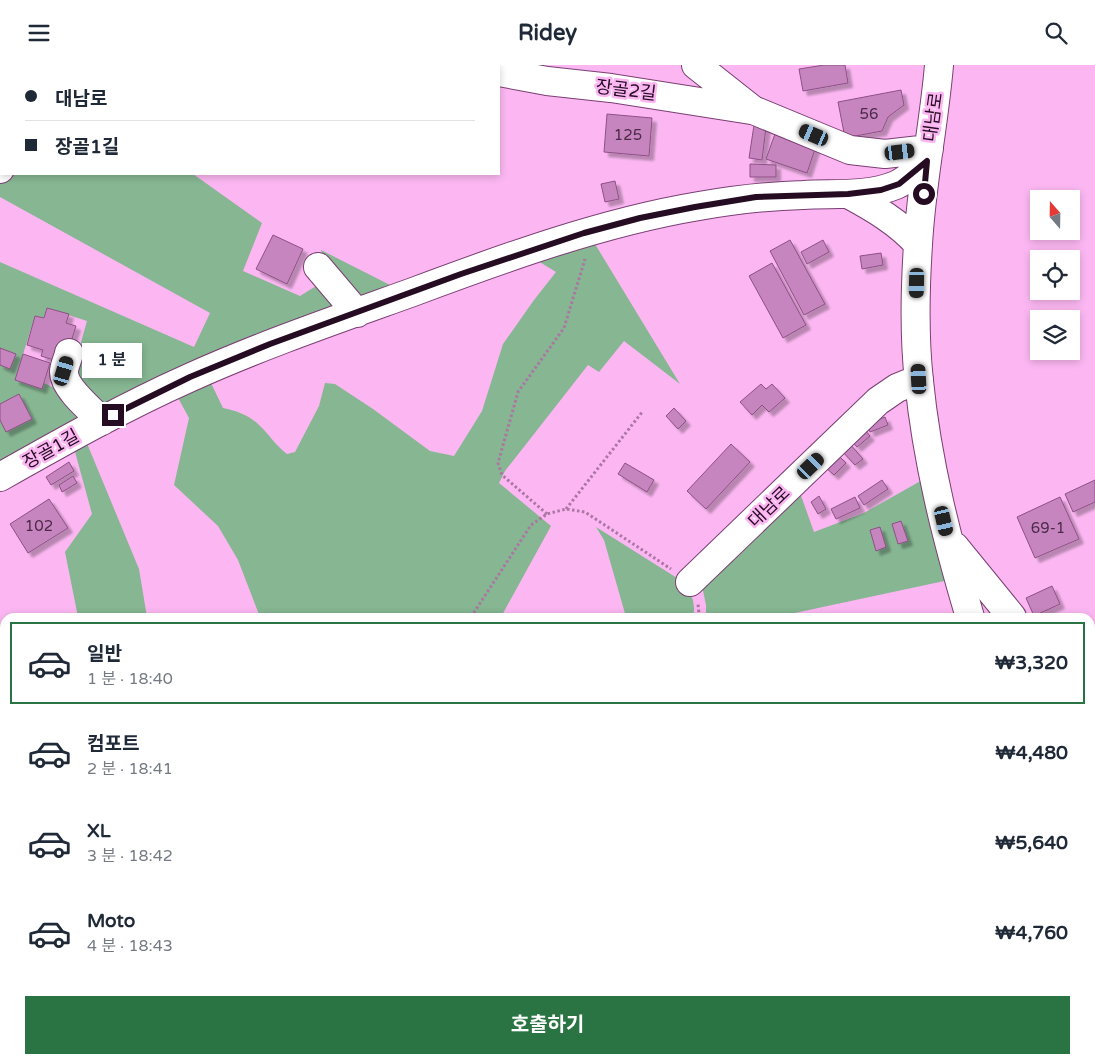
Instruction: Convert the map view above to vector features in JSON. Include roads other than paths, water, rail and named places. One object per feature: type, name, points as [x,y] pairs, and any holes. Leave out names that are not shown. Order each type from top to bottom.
[{"type":"street","points":[[696,65],[753,110],[850,150],[885,154],[928,155]]},
{"type":"street","name":"대남로","points":[[939,65],[936,106],[928,155],[918,244],[916,323],[919,379],[929,454],[949,540],[969,613]]},
{"type":"street","name":"장골2길","points":[[500,72],[547,81],[611,88],[753,110]]},
{"type":"street","name":"장골1길","points":[[0,477],[102,421],[190,377],[270,344],[461,274],[584,233],[640,218],[695,207],[756,197],[848,194],[881,190],[899,184],[928,155]]},
{"type":"street","points":[[848,194],[879,210],[907,232],[918,244]]},
{"type":"street","points":[[318,267],[357,313]]},
{"type":"street","name":"장골1길","points":[[70,353],[64,371],[65,380],[69,387],[102,421]]},
{"type":"street","name":"대남로","points":[[690,582],[878,401],[897,388],[919,379]]},
{"type":"street","name":"대남로","points":[[949,540],[1009,613]]}]
